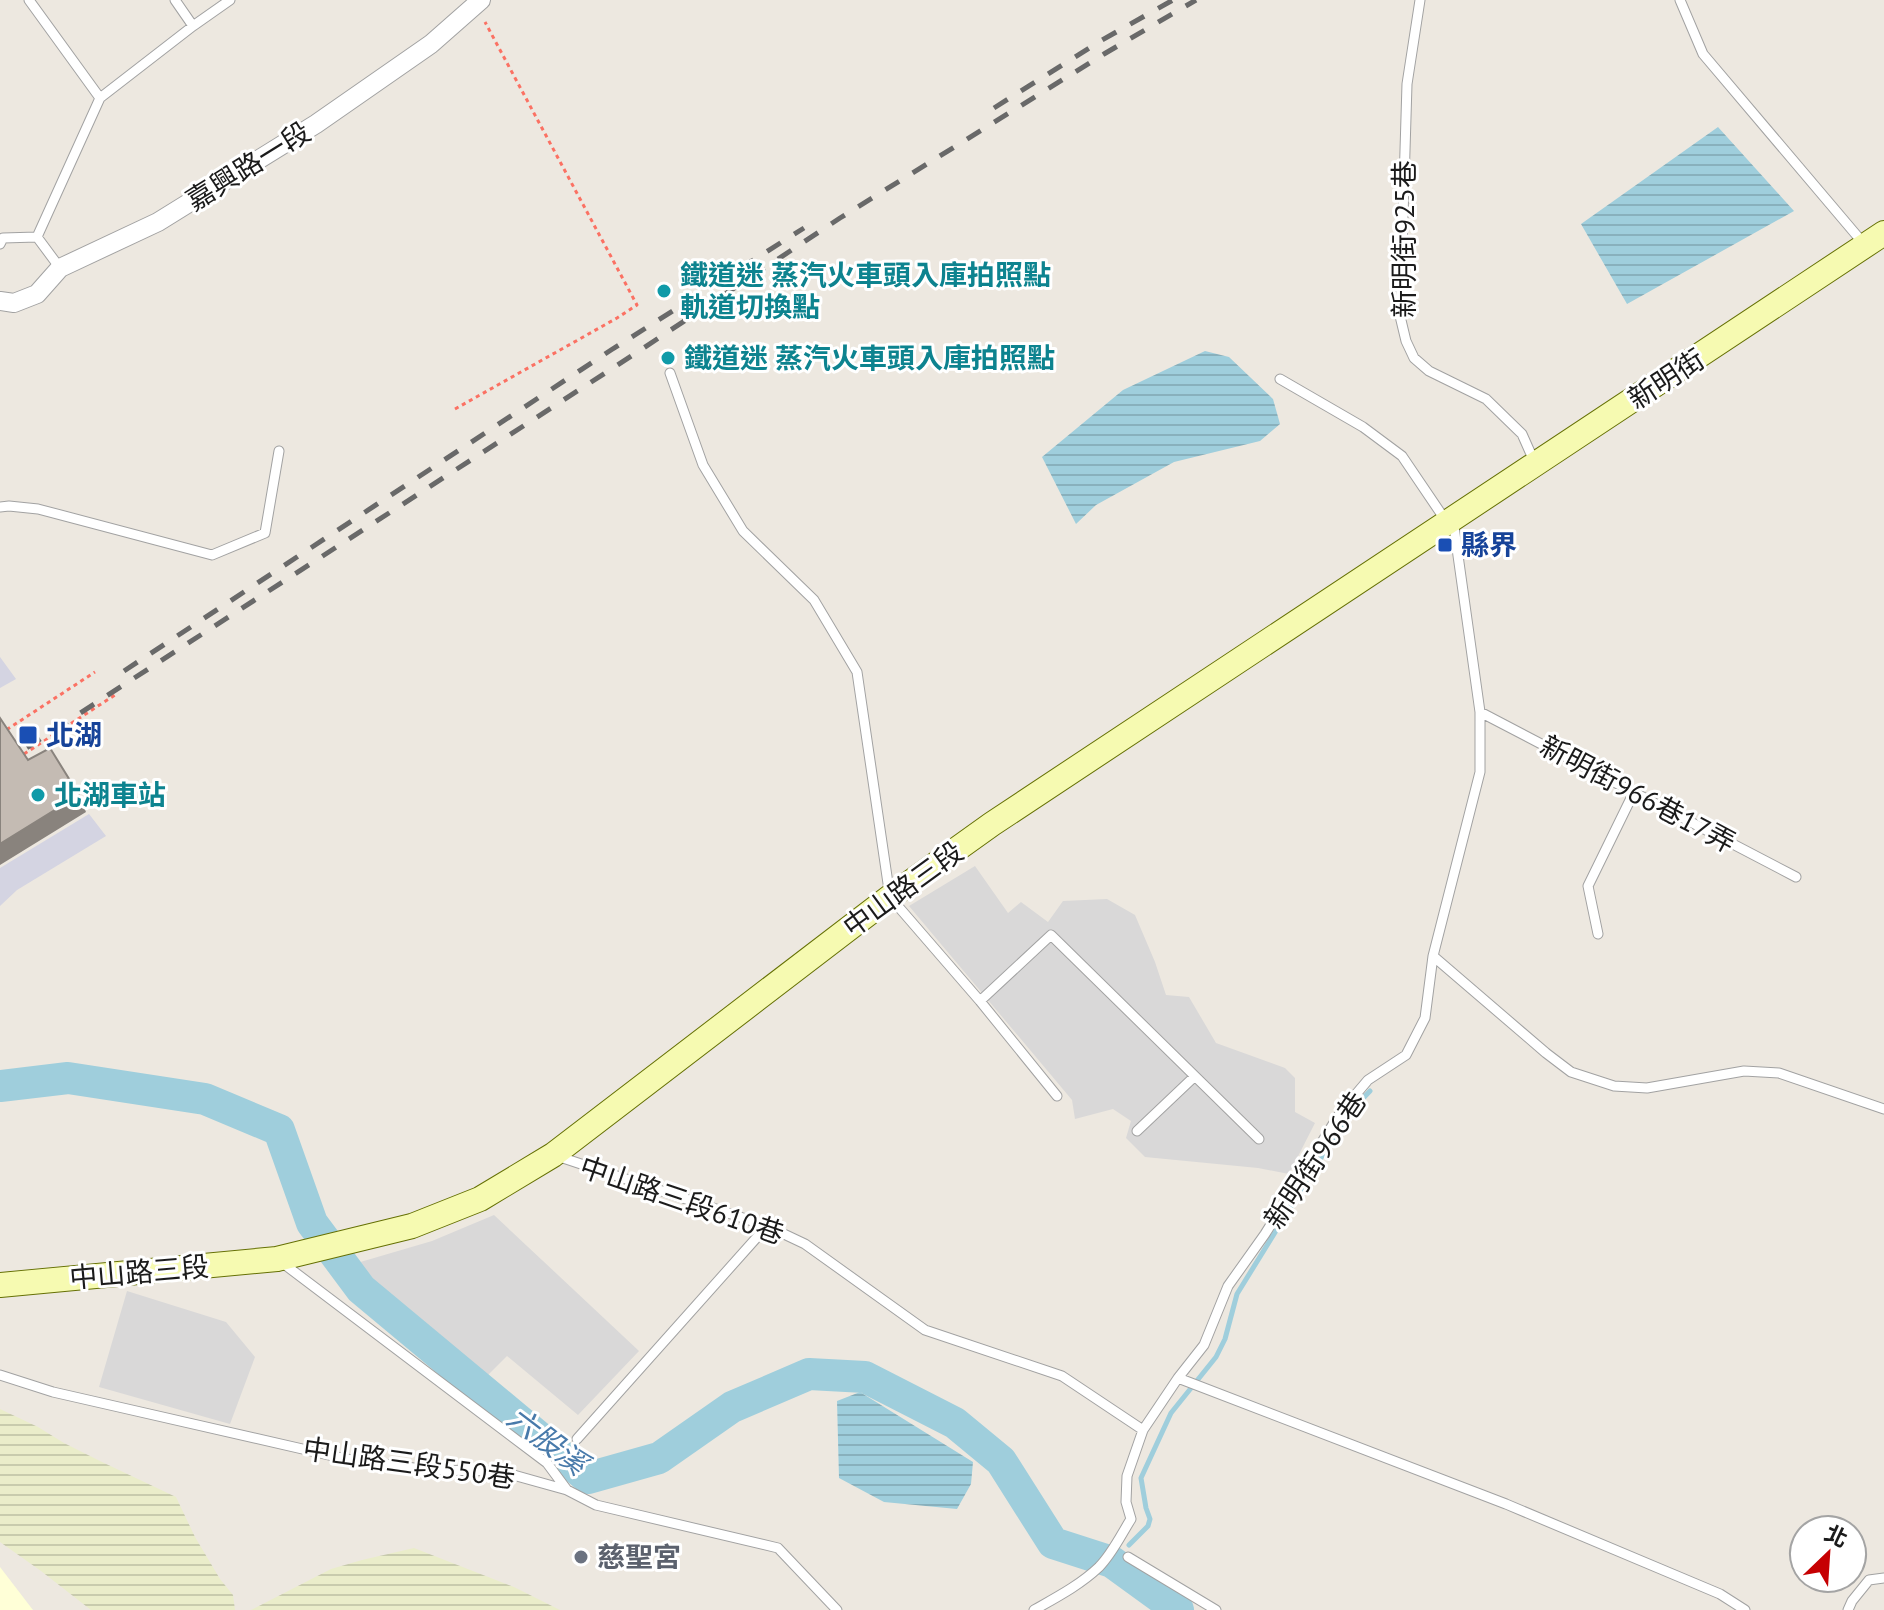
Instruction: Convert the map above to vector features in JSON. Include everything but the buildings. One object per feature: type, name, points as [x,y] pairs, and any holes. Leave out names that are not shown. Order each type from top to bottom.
[{"type":"street","name":"嘉興路一段","points":[[0,301],[14,303],[37,294],[60,268],[158,222],[316,124],[431,44],[478,2]]},
{"type":"street","name":"新明街","points":[[1450,522],[1879,239]]},
{"type":"street","name":"中山路三段","points":[[0,1285],[277,1259],[412,1226],[480,1199],[553,1155],[890,897],[992,824],[1450,522]]},
{"type":"lane","points":[[29,0],[100,98]]},
{"type":"lane","points":[[175,0],[193,26]]},
{"type":"lane","points":[[37,237],[100,98],[230,0]]},
{"type":"lane","name":"新明街925巷","points":[[1420,0],[1407,84],[1400,316],[1406,341],[1414,358],[1429,371],[1486,399],[1522,434],[1536,465]]},
{"type":"lane","points":[[1680,0],[1703,54],[1879,239]]},
{"type":"lane","points":[[37,237],[60,268]]},
{"type":"lane","points":[[1,239],[37,237]]},
{"type":"lane","points":[[670,373],[703,465],[743,531],[814,600],[857,672],[890,897],[1057,1096]]},
{"type":"lane","points":[[1280,379],[1363,427],[1402,456],[1450,522]]},
{"type":"lane","points":[[0,507],[38,509],[212,555],[265,533],[279,451]]},
{"type":"lane","name":"新明街966巷","points":[[1034,1610],[1072,1588],[1100,1565],[1112,1549],[1131,1519],[1126,1502],[1127,1476],[1143,1430],[1204,1345],[1228,1286],[1265,1234],[1340,1113],[1368,1080],[1406,1055],[1425,1018],[1433,956],[1480,772],[1480,712],[1450,522]]},
{"type":"lane","name":"新明街966巷17弄","points":[[1480,712],[1796,877]]},
{"type":"lane","points":[[1598,934],[1588,886],[1634,792]]},
{"type":"lane","points":[[980,1001],[1051,935],[1259,1139]]},
{"type":"lane","points":[[1433,956],[1571,1072],[1614,1086],[1647,1088],[1744,1071],[1779,1073],[1884,1109]]},
{"type":"lane","points":[[1137,1131],[1195,1076]]},
{"type":"lane","name":"中山路三段610巷","points":[[553,1155],[767,1226],[805,1244],[925,1330],[1062,1376],[1143,1430]]},
{"type":"lane","points":[[577,1439],[767,1226]]},
{"type":"lane","points":[[277,1259],[547,1463],[567,1490]]},
{"type":"lane","name":"中山路三段550巷","points":[[0,1375],[53,1392],[346,1459],[429,1470],[499,1471],[567,1490],[596,1505],[778,1548],[837,1610]]},
{"type":"lane","points":[[1178,1378],[1506,1504],[1720,1594],[1745,1610]]},
{"type":"lane","points":[[1128,1557],[1216,1610]]},
{"type":"lane","points":[[1848,1610],[1869,1580],[1884,1578]]},
{"type":"path","points":[[455,409],[637,305],[478,2]]},
{"type":"path","points":[[0,734],[95,672]]},
{"type":"path","points":[[13,761],[118,693]]},
{"type":"shaded area","points":[[0,657],[16,679],[0,688]]},
{"type":"shaded area","points":[[89,814],[106,836],[17,890],[0,906],[0,868]]},
{"type":"shaded area","points":[[975,866],[1008,913],[1021,902],[1048,922],[1063,901],[1107,899],[1135,915],[1166,995],[1189,997],[1216,1043],[1285,1068],[1295,1078],[1295,1112],[1315,1123],[1289,1174],[1145,1157],[1126,1138],[1131,1121],[1113,1109],[1075,1119],[1072,1100],[909,906]]},
{"type":"shaded area","points":[[494,1215],[639,1351],[578,1415],[507,1356],[484,1379],[357,1263],[432,1241]]},
{"type":"shaded area","points":[[127,1291],[226,1322],[255,1357],[230,1424],[99,1387]]},
{"type":"shaded area","points":[[0,1409],[176,1497],[195,1537],[233,1595],[235,1610],[91,1610],[0,1542]]},
{"type":"shaded area","points":[[414,1548],[514,1587],[560,1610],[251,1610],[331,1569]]},
{"type":"shaded area","points":[[0,1567],[33,1610],[0,1610]]},
{"type":"water","points":[[1718,127],[1794,211],[1627,304],[1581,224]]},
{"type":"water","points":[[1205,351],[1229,357],[1273,399],[1280,424],[1260,441],[1174,462],[1096,505],[1076,524],[1042,457],[1123,390]]},
{"type":"water","points":[[860,1392],[973,1462],[971,1484],[957,1509],[884,1502],[839,1478],[837,1401]]},
{"type":"waterway","name":"六股溪","points":[[0,1086],[68,1078],[205,1099],[279,1130],[312,1223],[361,1289],[588,1478],[659,1458],[732,1407],[809,1374],[865,1377],[955,1423],[1001,1461],[1053,1543],[1112,1562],[1178,1610]]},
{"type":"waterway","points":[[1129,1545],[1148,1526],[1150,1519],[1141,1478],[1171,1413],[1216,1357],[1225,1339],[1237,1294],[1348,1114],[1370,1091]]},
{"type":"waterway","name":"六股溪","points":[[1112,1562],[1116,1558]]},
{"type":"railway","points":[[994,108],[1102,40],[1173,0]]},
{"type":"railway","points":[[0,765],[840,218],[1196,0]]},
{"type":"railway","points":[[124,671],[611,350],[804,228]]},
{"type":"place","name":"鐵道迷 蒸汽火車頭入庫拍照點 軌道切換點","points":[[664,291]]},
{"type":"place","name":"鐵道迷 蒸汽火車頭入庫拍照點","points":[[668,358]]},
{"type":"place","name":"縣界","points":[[1445,545]]},
{"type":"place","name":"北湖","points":[[28,735]]},
{"type":"place","name":"北湖車站","points":[[38,795]]},
{"type":"place","name":"慈聖宮","points":[[581,1557]]}]
